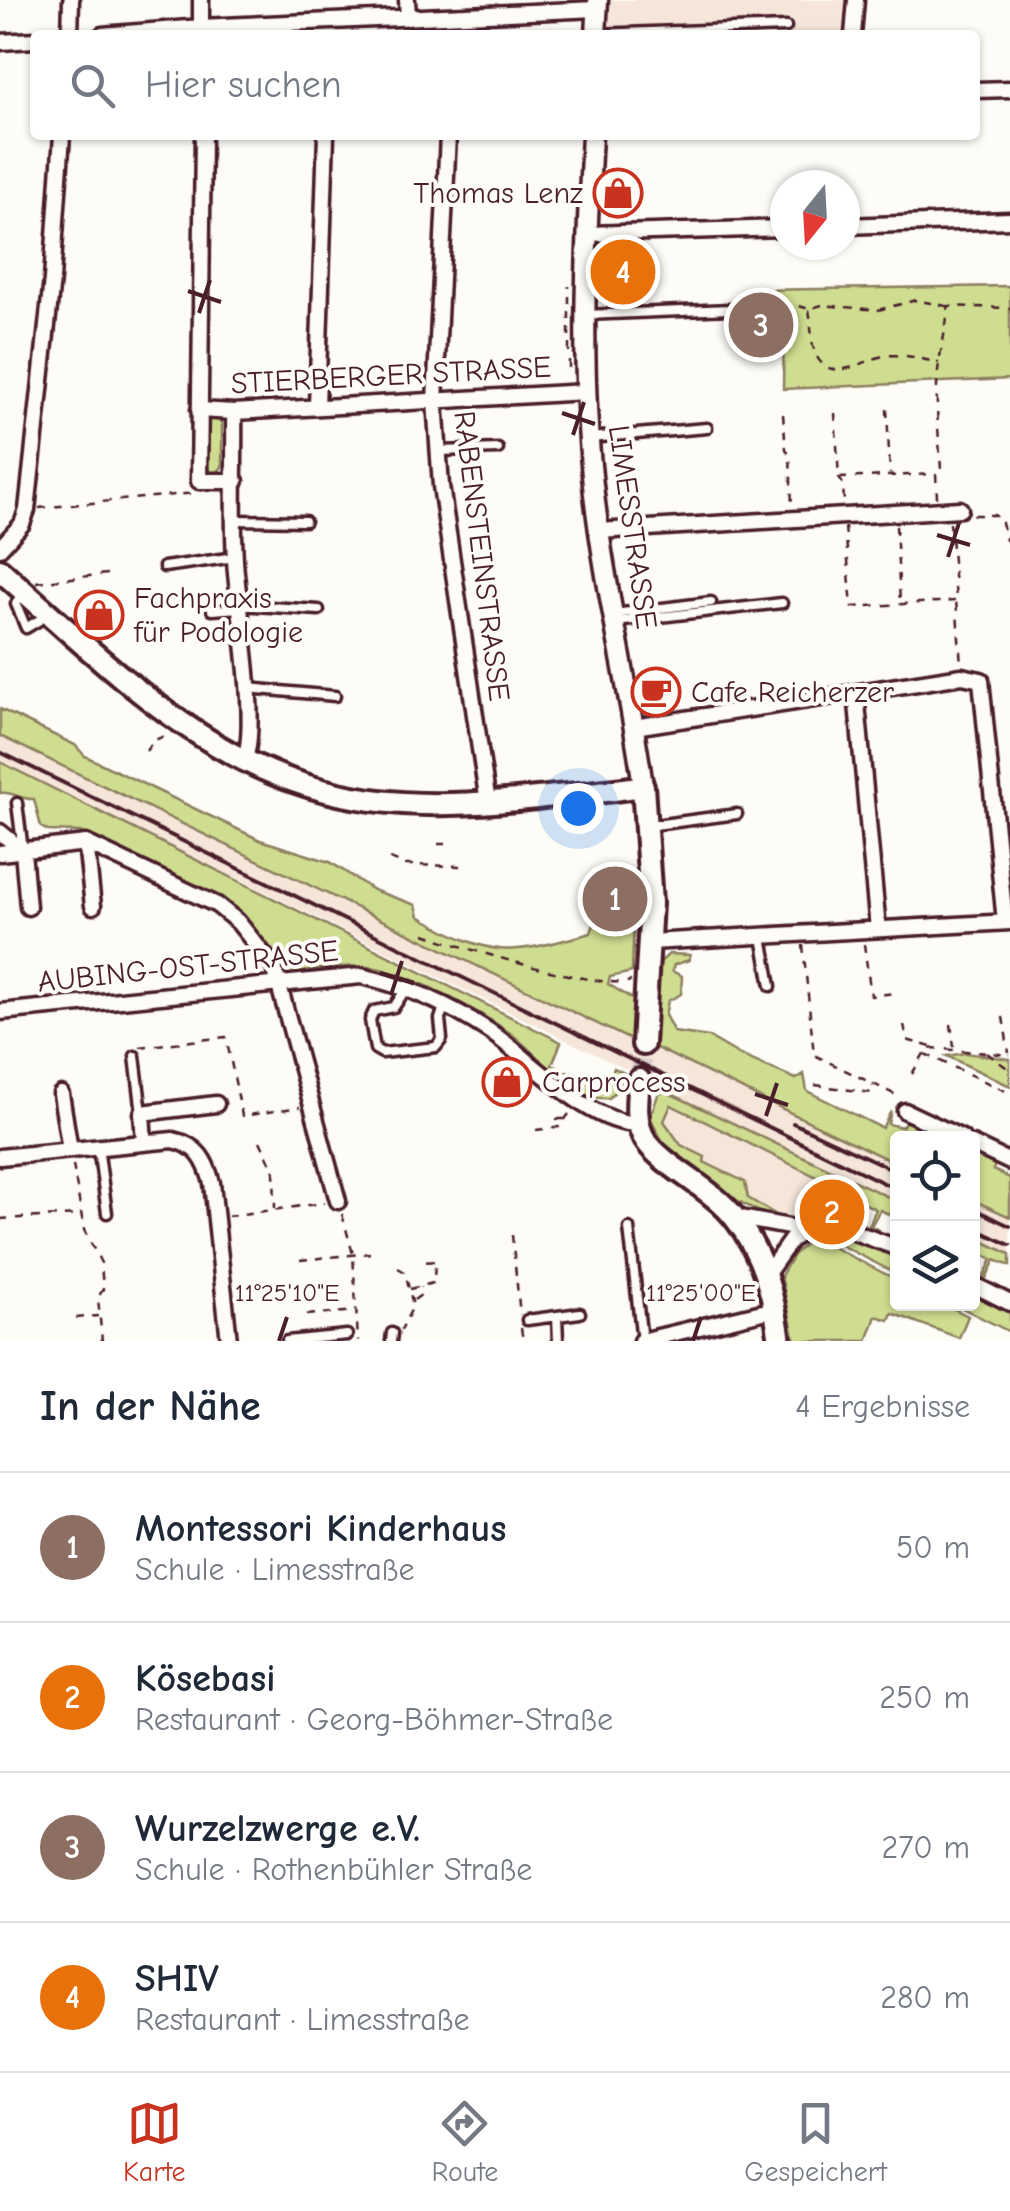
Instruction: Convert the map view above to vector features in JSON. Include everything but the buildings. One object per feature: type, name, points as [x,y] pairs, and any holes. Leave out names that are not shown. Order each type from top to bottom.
[{"type":"main road","points":[[0,570],[179,722],[282,777],[354,799],[443,806],[643,786]]},
{"type":"main road","name":"LIMESSTRASSE","points":[[643,786],[648,826],[650,942],[644,1044]]},
{"type":"main road","points":[[638,1080],[639,1124],[646,1142],[718,1200],[754,1245],[775,1309],[780,1341]]},
{"type":"street","points":[[70,30],[71,0]]},
{"type":"street","points":[[201,0],[202,30]]},
{"type":"street","points":[[407,0],[408,18]]},
{"type":"street","points":[[853,30],[856,0]]},
{"type":"street","points":[[242,30],[321,28],[598,5],[596,30]]},
{"type":"street","points":[[442,17],[443,30]]},
{"type":"street","points":[[0,42],[30,40]]},
{"type":"street","points":[[980,90],[1010,89]]},
{"type":"street","points":[[0,548],[22,524],[27,510],[52,279],[62,140]]},
{"type":"street","points":[[203,140],[199,480],[236,481]]},
{"type":"street","points":[[317,407],[326,140]]},
{"type":"street","name":"RABENSTEINSTRASSE","points":[[448,140],[435,402],[441,486],[488,803]]},
{"type":"street","name":"LIMESSTRASSE","points":[[592,140],[585,315],[588,438],[599,531],[643,786]]},
{"type":"street","points":[[860,225],[1010,220]]},
{"type":"street","points":[[587,234],[770,228]]},
{"type":"street","name":"STIERBERGER STRASSE","points":[[199,410],[234,412],[586,392]]},
{"type":"street","points":[[234,412],[234,557],[248,688],[249,750],[244,760]]},
{"type":"street","points":[[599,531],[949,509]]},
{"type":"street","points":[[634,727],[962,676],[981,680],[1007,922],[650,942]]},
{"type":"street","points":[[856,693],[878,930]]},
{"type":"street","points":[[0,832],[23,851],[28,907]]},
{"type":"street","points":[[86,843],[92,906]]},
{"type":"street","points":[[0,853],[86,843],[217,905],[250,935],[274,967],[338,1201]]},
{"type":"street","name":"AUBING-OST-STRASSE","points":[[0,1012],[361,976],[408,987],[445,1004],[491,1032],[590,1107],[621,1123],[639,1124]]},
{"type":"street","points":[[60,1094],[70,1150]]},
{"type":"street","points":[[144,1142],[142,1113],[216,1104]]},
{"type":"street","points":[[903,1104],[950,1131]]},
{"type":"street","points":[[0,1157],[173,1140],[195,1149],[208,1168],[217,1217],[229,1341]]},
{"type":"street","points":[[980,1148],[1010,1162]]},
{"type":"street","points":[[735,1218],[805,1230],[840,1227],[890,1245]]},
{"type":"street","points":[[766,1276],[791,1240],[805,1230]]},
{"type":"street","points":[[980,1288],[1010,1302]]},
{"type":"street","points":[[642,1341],[775,1309]]},
{"type":"lane","points":[[705,30],[786,27]]},
{"type":"lane","points":[[743,308],[754,321],[754,335]]},
{"type":"lane","points":[[585,315],[755,308]]},
{"type":"lane","points":[[588,438],[708,428]]},
{"type":"lane","points":[[440,452],[498,448]]},
{"type":"lane","points":[[235,520],[305,521]]},
{"type":"lane","points":[[164,567],[234,557]]},
{"type":"lane","points":[[615,618],[711,602]]},
{"type":"lane","points":[[615,618],[782,603]]},
{"type":"lane","points":[[212,610],[239,606],[319,610]]},
{"type":"lane","points":[[248,688],[335,696]]},
{"type":"lane","points":[[17,803],[23,851]]},
{"type":"lane","points":[[648,826],[737,814]]},
{"type":"lane","points":[[762,937],[771,986]]},
{"type":"lane","points":[[408,987],[394,1007],[374,1010],[370,1020],[374,1049],[382,1053],[436,1047],[442,1039],[440,1019],[445,1004]]},
{"type":"lane","points":[[135,1056],[142,1113]]},
{"type":"lane","points":[[98,1147],[107,1214]]},
{"type":"lane","points":[[629,1228],[642,1341]]},
{"type":"lane","points":[[527,1320],[580,1314]]},
{"type":"lane","points":[[557,1317],[558,1341]]},
{"type":"lane","points":[[287,1341],[347,1335]]},
{"type":"path","points":[[755,308],[822,306],[878,310],[916,300],[948,306],[1010,308]]},
{"type":"path","points":[[838,478],[936,474],[941,470],[937,404],[948,306]]},
{"type":"path","points":[[809,308],[815,356],[822,363],[852,369],[883,356],[908,356],[939,363]]},
{"type":"path","points":[[886,409],[890,476]]},
{"type":"path","points":[[835,413],[852,607],[955,601]]},
{"type":"path","points":[[783,414],[790,455],[792,518]]},
{"type":"path","points":[[936,474],[949,509],[962,676]]},
{"type":"path","points":[[27,510],[199,493],[199,480]]},
{"type":"path","points":[[949,509],[1000,519],[1006,540],[1010,531]]},
{"type":"path","points":[[895,511],[900,604]]},
{"type":"path","points":[[24,591],[31,583],[107,574]]},
{"type":"path","points":[[146,751],[153,741],[174,731],[162,723]]},
{"type":"path","points":[[438,844],[454,844]]},
{"type":"path","points":[[390,858],[406,865],[462,866]]},
{"type":"path","points":[[425,934],[470,952],[590,980],[621,985],[638,979]]},
{"type":"path","points":[[802,934],[814,1055],[903,1104]]},
{"type":"path","points":[[864,938],[871,996],[895,993]]},
{"type":"path","points":[[904,1024],[907,1040],[932,1048],[1009,1054],[1003,1017]]},
{"type":"path","points":[[951,1024],[954,1048]]},
{"type":"path","points":[[135,1056],[134,1048],[226,1037],[242,1116],[312,1106]]},
{"type":"path","points":[[912,1074],[932,1048]]},
{"type":"path","points":[[984,1051],[1010,1070]]},
{"type":"path","points":[[925,1053],[1010,1094]]},
{"type":"path","points":[[816,1084],[872,1092],[873,1085]]},
{"type":"path","points":[[536,1130],[559,1127],[568,1116],[556,1119]]},
{"type":"path","points":[[260,1140],[276,1182],[274,1210]]},
{"type":"path","points":[[70,1150],[84,1230],[101,1263],[103,1289],[98,1298],[102,1341]]},
{"type":"path","points":[[217,1217],[338,1201],[353,1254],[358,1341]]},
{"type":"path","points":[[0,1219],[82,1215]]},
{"type":"path","points":[[512,1236],[523,1341]]},
{"type":"path","points":[[300,1260],[370,1253]]},
{"type":"path","points":[[409,1290],[428,1286],[436,1277],[436,1261],[424,1262]]},
{"type":"path","points":[[393,1338],[412,1310],[405,1272],[398,1268]]},
{"type":"path","points":[[412,1300],[421,1295],[421,1286]]},
{"type":"path","points":[[307,1315],[358,1311]]},
{"type":"path","points":[[76,1318],[100,1316]]},
{"type":"shaded area","points":[[611,0],[847,0],[846,30],[608,30]]},
{"type":"shaded area","points":[[0,729],[890,1161],[890,1206],[850,1188],[839,1212],[827,1219],[807,1223],[772,1217],[667,1147],[657,1118],[656,1084],[0,762]]},
{"type":"shaded area","points":[[980,1204],[1010,1217],[1010,1259],[980,1246]]},
{"type":"green space","points":[[1010,286],[1010,379],[783,389],[784,317],[757,316],[756,290]]},
{"type":"green space","points":[[214,416],[222,423],[222,467],[214,475],[207,467],[206,423]]},
{"type":"green space","points":[[0,709],[75,745],[85,756],[260,840],[330,862],[373,890],[416,905],[419,916],[485,947],[540,946],[591,933],[596,918],[634,916],[632,972],[610,977],[608,984],[634,1000],[633,1041],[0,736]]},
{"type":"green space","points":[[0,762],[561,1042],[552,1065],[604,1089],[614,1068],[624,1073],[620,1086],[609,1098],[581,1093],[501,1027],[444,994],[402,976],[357,967],[284,976],[259,935],[224,903],[80,832],[48,831],[41,827],[34,799],[0,793]]},
{"type":"green space","points":[[669,954],[690,955],[689,960],[674,965],[672,971],[682,976],[681,994],[668,1001],[665,1015],[674,1032],[709,1037],[796,1079],[804,1074],[807,1091],[882,1128],[891,1111],[888,1124],[902,1127],[907,1119],[919,1124],[916,1131],[890,1131],[890,1161],[652,1046],[660,962]]},
{"type":"green space","points":[[965,1053],[1010,1059],[1010,1086],[947,1056]]},
{"type":"green space","points":[[665,1091],[890,1198],[890,1215],[880,1210],[871,1226],[879,1230],[877,1233],[864,1228],[861,1223],[868,1227],[876,1209],[851,1197],[842,1214],[837,1209],[839,1188],[671,1105],[664,1121],[681,1145],[705,1157],[704,1162],[745,1182],[748,1198],[783,1219],[737,1200],[702,1178],[665,1145],[650,1117],[658,1095]]},
{"type":"green space","points":[[980,1154],[996,1161],[993,1170],[1010,1178],[1010,1217],[980,1203]]},
{"type":"green space","points":[[835,1231],[890,1252],[890,1270],[817,1233]]},
{"type":"green space","points":[[813,1237],[890,1276],[890,1311],[958,1311],[968,1316],[959,1338],[892,1313],[889,1320],[876,1316],[867,1341],[795,1341],[781,1276],[793,1255]]},
{"type":"green space","points":[[980,1240],[1010,1254],[1010,1266],[995,1260],[984,1282],[980,1281],[982,1280],[992,1259],[980,1253]]},
{"type":"green space","points":[[980,1296],[1010,1311],[1010,1332],[968,1311],[980,1311]]},
{"type":"tunnel","points":[[639,1080],[643,1044]]},
{"type":"railway","points":[[0,752],[890,1186]]},
{"type":"railway","points":[[793,1123],[890,1168]]},
{"type":"railway","points":[[980,1212],[1010,1226]]},
{"type":"railway","points":[[980,1231],[1010,1245]]},
{"type":"place","name":"Thomas Lenz","points":[[618,193]]},
{"type":"place","name":"SHIV","points":[[623,272]]},
{"type":"place","name":"Wurzelzwerge e.V.","points":[[761,325]]},
{"type":"place","name":"Fachpraxis für Podologie","points":[[99,615]]},
{"type":"place","name":"Cafe Reicherzer","points":[[656,692]]},
{"type":"place","name":"Montessori Kinderhaus","points":[[615,899]]},
{"type":"place","name":"Carprocess","points":[[507,1082]]},
{"type":"place","name":"Kösebasi","points":[[832,1212]]}]
